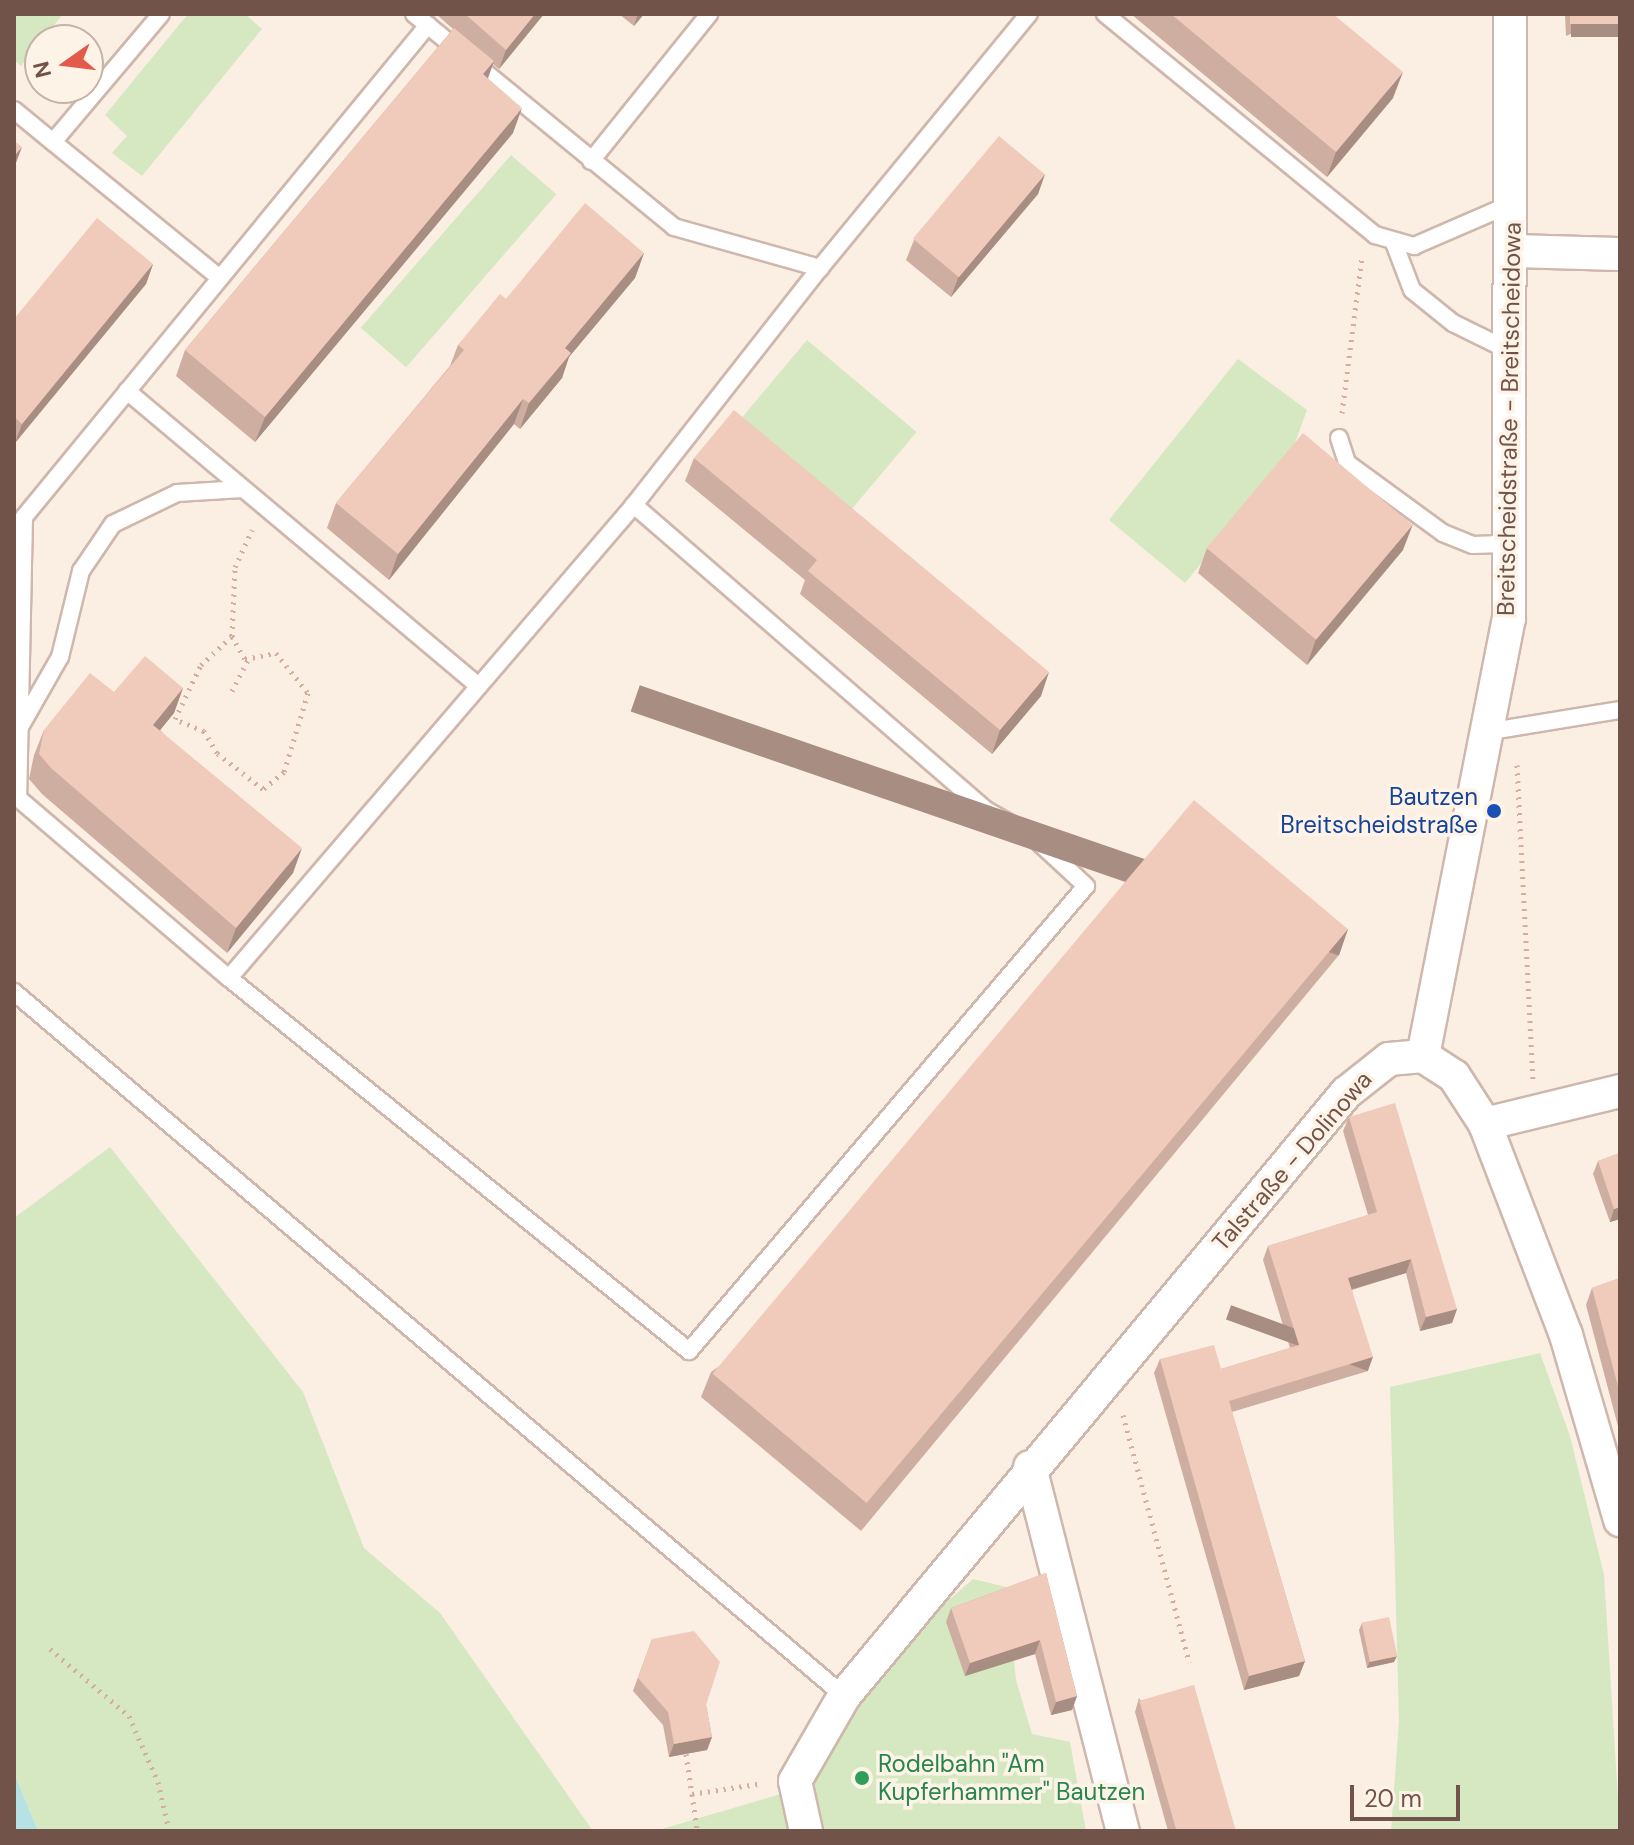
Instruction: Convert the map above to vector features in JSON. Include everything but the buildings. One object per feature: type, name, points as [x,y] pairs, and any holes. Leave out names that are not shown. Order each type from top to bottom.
[{"type":"street","name":"Breitscheidstraße - Breitscheidowa","points":[[1423,1056],[1500,732],[1509,619],[1510,14]]},
{"type":"street","points":[[1512,251],[1620,254]]},
{"type":"street","points":[[1423,1056],[1468,1090],[1485,1124],[1566,1335],[1620,1520]]},
{"type":"street","name":"Talstraße - Dolinowa","points":[[806,1831],[795,1781],[844,1696],[1030,1467],[1112,1375],[1346,1093],[1389,1059],[1423,1056]]},
{"type":"street","points":[[1485,1124],[1620,1091]]},
{"type":"street","points":[[1030,1467],[1123,1831]]},
{"type":"lane","points":[[53,142],[161,14]]},
{"type":"lane","points":[[414,14],[674,227],[820,268]]},
{"type":"lane","points":[[591,161],[709,14]]},
{"type":"lane","points":[[229,978],[634,505],[820,268],[1029,14]]},
{"type":"lane","points":[[1105,14],[1366,229],[1394,243],[1414,246],[1511,204]]},
{"type":"lane","points":[[428,25],[24,517],[18,798],[229,978],[689,1351],[1086,886],[1032,836],[986,810],[634,505]]},
{"type":"lane","points":[[14,110],[220,278]]},
{"type":"lane","points":[[1394,243],[1412,290],[1453,323],[1510,351]]},
{"type":"lane","points":[[127,391],[477,685]]},
{"type":"lane","points":[[1339,438],[1347,463],[1443,533],[1473,545],[1509,544]]},
{"type":"lane","points":[[19,728],[60,657],[81,571],[113,524],[177,493],[243,489]]},
{"type":"lane","points":[[1500,732],[1620,710]]},
{"type":"lane","points":[[14,992],[844,1696]]},
{"type":"path","points":[[1339,438],[1366,229]]},
{"type":"path","points":[[248,659],[232,636],[235,567],[267,508]]},
{"type":"path","points":[[232,636],[201,665],[175,719],[204,731],[217,753],[263,789],[284,772],[308,693],[276,653],[248,659]]},
{"type":"path","points":[[232,691],[248,659]]},
{"type":"path","points":[[1500,732],[1535,1112]]},
{"type":"path","points":[[1112,1375],[1189,1662]]},
{"type":"path","points":[[50,1649],[129,1716],[158,1782],[169,1831]]},
{"type":"path","points":[[686,1754],[697,1831]]},
{"type":"path","points":[[692,1794],[757,1784]]},
{"type":"green space","points":[[14,14],[63,14],[55,24],[24,24],[24,62],[21,66],[14,60]]},
{"type":"green space","points":[[188,14],[245,14],[262,29],[142,176],[112,153],[127,136],[105,115]]},
{"type":"green space","points":[[511,155],[556,194],[406,367],[361,328]]},
{"type":"green space","points":[[807,340],[917,432],[836,528],[727,436]]},
{"type":"green space","points":[[1238,359],[1307,410],[1290,456],[1185,583],[1109,520]]},
{"type":"green space","points":[[110,1147],[303,1392],[364,1548],[440,1613],[593,1831],[38,1831],[14,1773],[14,1218]]},
{"type":"green space","points":[[1540,1353],[1570,1436],[1604,1575],[1620,1831],[1391,1831],[1399,1721],[1390,1387]]},
{"type":"green space","points":[[973,1579],[1006,1587],[1016,1680],[1032,1734],[1070,1742],[1086,1831],[818,1831],[809,1797],[827,1738],[900,1643]]},
{"type":"green space","points":[[784,1793],[791,1831],[655,1831]]},
{"type":"water","points":[[14,1773],[38,1831],[14,1831]]},
{"type":"place","name":"Bautzen Breitscheidstraße","points":[[1494,811]]},
{"type":"place","name":"Rodelbahn \"Am Kupferhammer\" Bautzen","points":[[862,1778]]}]
